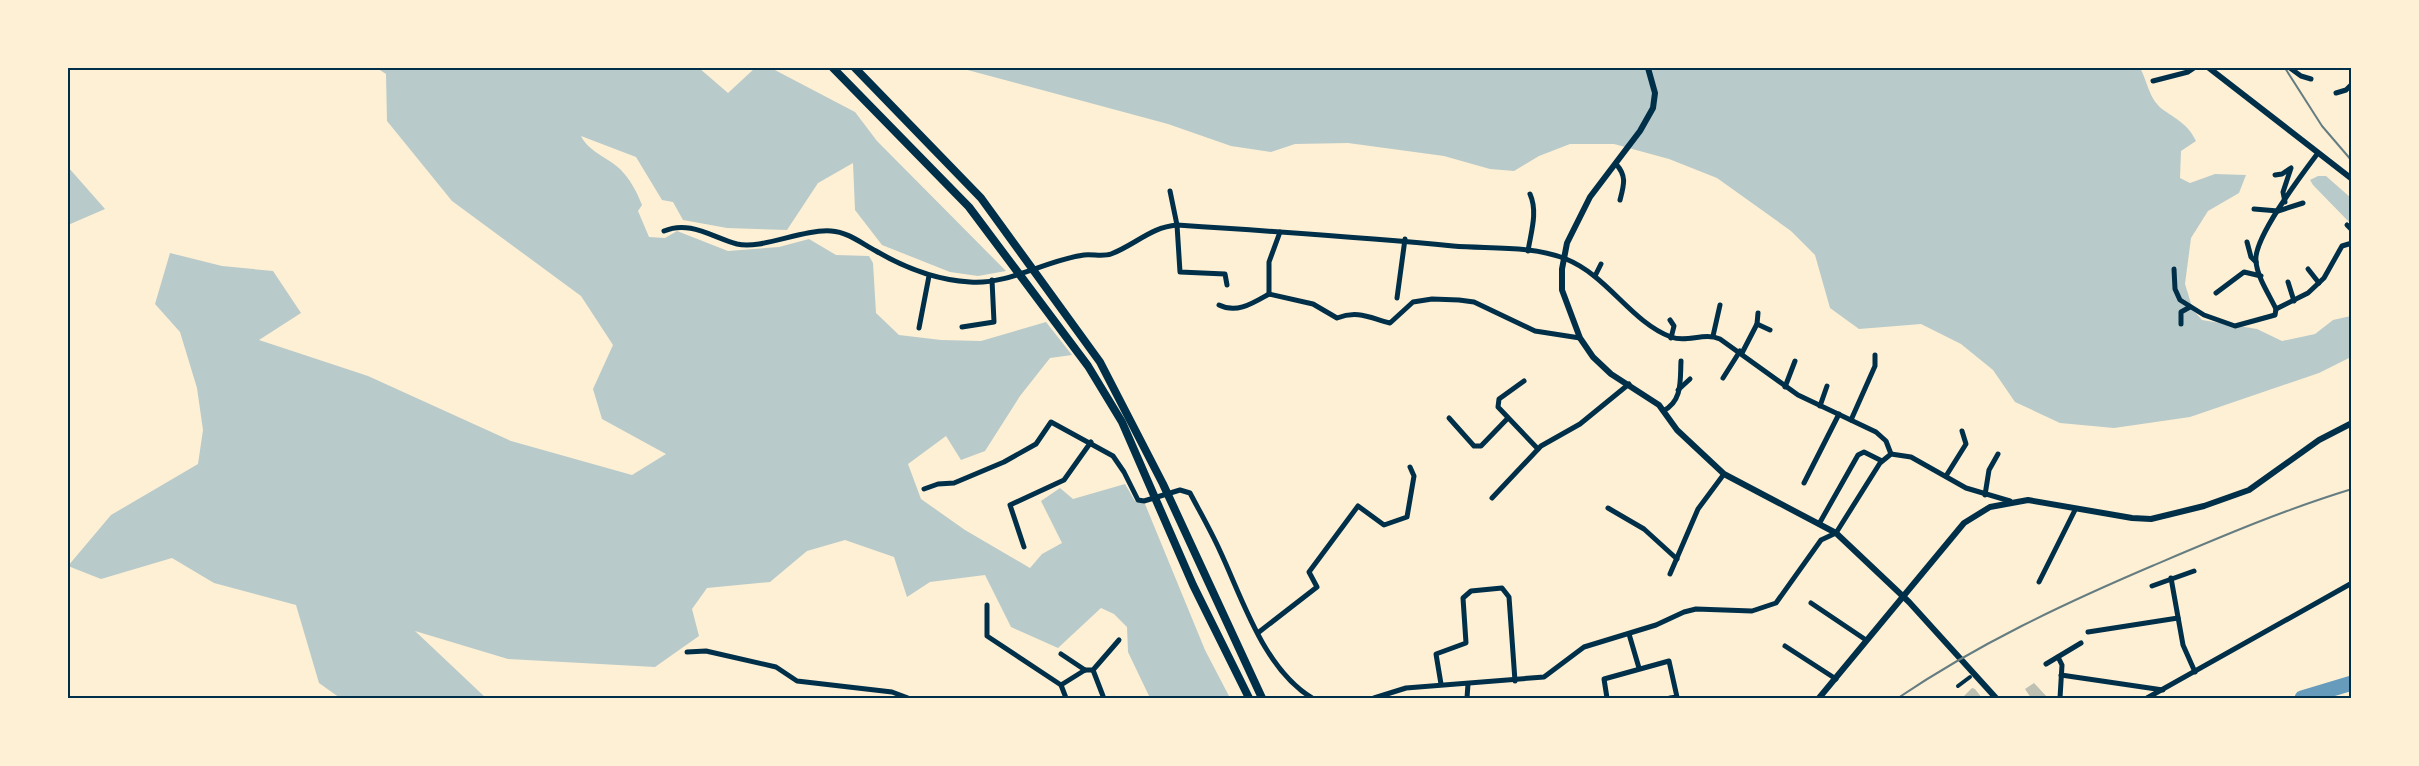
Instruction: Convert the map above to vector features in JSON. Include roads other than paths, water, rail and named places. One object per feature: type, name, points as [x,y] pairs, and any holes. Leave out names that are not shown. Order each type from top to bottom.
[{"type":"highway","points":[[833,68],[969,207],[1088,366],[1122,422],[1211,623],[1249,699]]},
{"type":"highway","points":[[855,68],[981,198],[1100,362],[1125,406],[1168,494],[1262,699]]},
{"type":"street","points":[[1648,68],[1655,93],[1653,108],[1581,212],[1571,233],[1564,258],[1561,279],[1564,301],[1580,338],[1593,357],[1663,411],[1677,430],[1724,474],[1836,533],[1902,595],[1996,699]]},
{"type":"street","points":[[2153,81],[2188,72],[2194,68]]},
{"type":"street","points":[[2210,68],[2352,179]]},
{"type":"street","points":[[2290,68],[2301,76],[2311,79]]},
{"type":"street","points":[[2336,93],[2346,90],[2352,84]]},
{"type":"street","points":[[2174,269],[2175,289],[2180,300],[2190,308],[2235,326],[2275,315],[2276,309],[2260,276],[2256,262],[2257,246],[2318,153]]},
{"type":"street","points":[[1616,164],[1624,173],[1625,179],[1620,200]]},
{"type":"street","points":[[2275,175],[2282,174],[2291,168],[2283,192],[2285,202]]},
{"type":"street","points":[[1170,191],[1177,225],[1180,272],[1225,274],[1227,285]]},
{"type":"street","points":[[1528,250],[1534,204],[1530,194]]},
{"type":"street","points":[[2254,210],[2278,211],[2303,203]]},
{"type":"street","points":[[664,231],[675,226],[708,232],[739,244],[768,242],[807,231],[845,233],[899,264],[929,276],[971,283],[992,280],[1085,255],[1110,255],[1162,226],[1177,225],[1405,239],[1528,250],[1564,258],[1595,276],[1645,321],[1671,338],[1713,336],[1741,352],[1785,387],[1882,437],[1891,454]]},
{"type":"street","points":[[1269,294],[1269,262],[1280,232]]},
{"type":"street","points":[[1398,298],[1405,239]]},
{"type":"street","points":[[2247,242],[2251,257],[2256,262]]},
{"type":"street","points":[[2276,309],[2308,293],[2319,283],[2342,246],[2351,242]]},
{"type":"street","points":[[1595,276],[1600,264]]},
{"type":"street","points":[[2308,269],[2319,283]]},
{"type":"street","points":[[2216,293],[2244,272],[2260,276]]},
{"type":"street","points":[[919,328],[929,276]]},
{"type":"street","points":[[962,327],[994,322],[992,280]]},
{"type":"street","points":[[2288,282],[2294,301]]},
{"type":"street","points":[[1219,305],[1227,309],[1238,309],[1269,294],[1313,304],[1337,318],[1349,314],[1368,315],[1390,323],[1413,302],[1440,299],[1474,302],[1535,331],[1580,338]]},
{"type":"street","points":[[1713,336],[1720,305]]},
{"type":"street","points":[[2181,324],[2181,312],[2190,308]]},
{"type":"street","points":[[1723,378],[1757,324],[1758,313]]},
{"type":"street","points":[[1670,320],[1674,326],[1671,338]]},
{"type":"street","points":[[1757,324],[1770,330]]},
{"type":"street","points":[[1851,420],[1875,366],[1875,355]]},
{"type":"street","points":[[1663,411],[1675,404],[1681,361]]},
{"type":"street","points":[[1785,387],[1795,361]]},
{"type":"street","points":[[1678,390],[1690,379]]},
{"type":"street","points":[[1524,381],[1499,399],[1498,407],[1538,449]]},
{"type":"street","points":[[1492,498],[1538,449],[1586,420],[1629,384]]},
{"type":"street","points":[[1820,405],[1827,386]]},
{"type":"street","points":[[1804,483],[1839,414]]},
{"type":"street","points":[[1449,417],[1474,446],[1481,446],[1508,418]]},
{"type":"street","points":[[924,489],[938,484],[954,483],[1004,462],[1036,444],[1051,422],[1113,456],[1138,500],[1180,490],[1190,493],[1220,550],[1238,595],[1280,670],[1298,690],[1312,699]]},
{"type":"street","points":[[1819,699],[1902,595],[1964,524],[1990,507],[2010,501],[2028,500],[2075,510],[2151,519],[2230,499],[2249,490],[2319,440],[2352,423]]},
{"type":"street","points":[[1946,476],[1966,444],[1962,431]]},
{"type":"street","points":[[1024,547],[1010,505],[1064,480],[1090,442]]},
{"type":"street","points":[[1819,524],[1858,455],[1864,452],[1882,461]]},
{"type":"street","points":[[1374,699],[1406,688],[1544,677],[1584,647],[1629,634],[1696,609],[1752,611],[1776,603],[1821,540],[1836,533],[1882,461],[1891,454],[1911,457],[1984,495],[2010,501]]},
{"type":"street","points":[[1984,495],[1989,470],[1998,454]]},
{"type":"street","points":[[1259,632],[1317,587],[1309,572],[1358,506],[1384,525],[1407,517],[1414,476],[1410,467]]},
{"type":"street","points":[[1670,574],[1698,509],[1724,474]]},
{"type":"street","points":[[1608,508],[1644,529],[1677,559]]},
{"type":"street","points":[[2039,582],[2075,510]]},
{"type":"street","points":[[2152,586],[2194,571]]},
{"type":"street","points":[[2171,578],[2183,645],[2195,672]]},
{"type":"street","points":[[2147,699],[2352,583]]},
{"type":"street","points":[[1441,684],[1437,654],[1466,643],[1464,598],[1471,591],[1502,588],[1509,597],[1515,681]]},
{"type":"street","points":[[1811,603],[1866,640]]},
{"type":"street","points":[[987,605],[987,636],[1061,685],[1066,699]]},
{"type":"street","points":[[2088,632],[2178,618]]},
{"type":"street","points":[[1629,634],[1639,668]]},
{"type":"street","points":[[1061,685],[1085,670],[1093,670],[1119,640]]},
{"type":"street","points":[[2046,664],[2081,643]]},
{"type":"street","points":[[1785,646],[1836,679]]},
{"type":"street","points":[[687,652],[706,651],[776,666],[798,681],[892,692],[908,699]]},
{"type":"street","points":[[1061,654],[1085,670]]},
{"type":"street","points":[[2058,657],[2062,665],[2060,699]]},
{"type":"street","points":[[1607,699],[1604,679],[1668,661],[1677,697],[1670,699]]},
{"type":"street","points":[[1093,670],[1102,696]]},
{"type":"street","points":[[2061,675],[2165,690]]},
{"type":"street","points":[[1958,686],[1970,677]]},
{"type":"street","points":[[1467,699],[1468,684]]},
{"type":"waterway","points":[[2302,698],[2352,683]]},
{"type":"railway","points":[[2285,68],[2322,126],[2352,161]]},
{"type":"railway","points":[[1898,698],[1990,643],[2086,595],[2251,525],[2352,489]]}]
